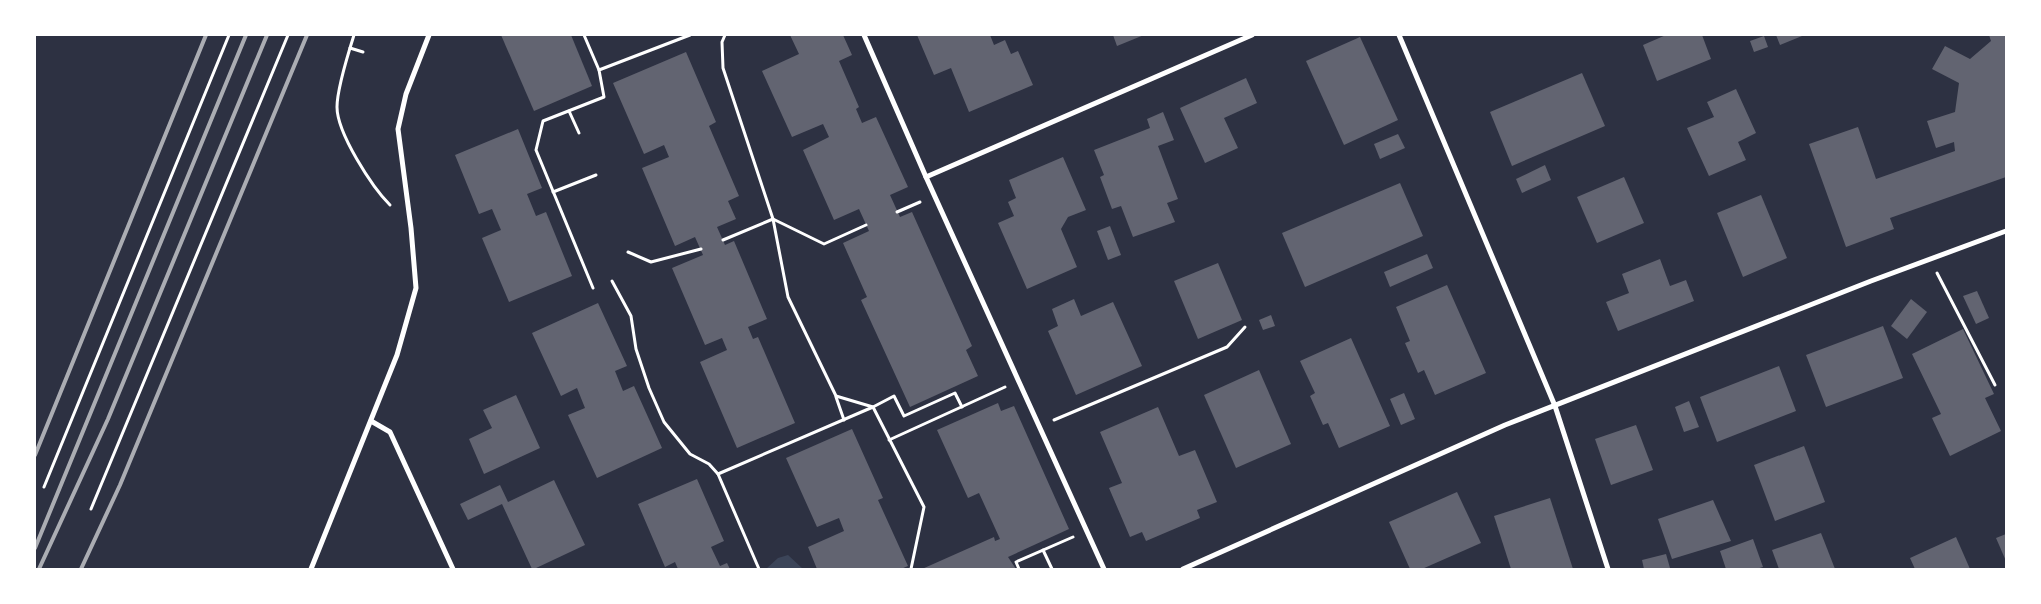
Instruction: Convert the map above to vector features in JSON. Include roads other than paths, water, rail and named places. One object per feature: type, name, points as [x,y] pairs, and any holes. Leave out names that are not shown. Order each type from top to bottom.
[{"type":"street","points":[[311,569],[397,355],[416,288],[411,228],[398,129],[406,94],[429,35]]},
{"type":"street","points":[[864,35],[934,196],[1104,569]]},
{"type":"street","points":[[926,177],[1252,35]]},
{"type":"street","points":[[1399,35],[1556,406],[1608,569]]},
{"type":"street","points":[[1183,569],[1505,425],[2006,231]]},
{"type":"street","points":[[371,421],[390,432],[453,569]]},
{"type":"railway","points":[[35,455],[206,35]]},
{"type":"railway","points":[[35,548],[246,35]]},
{"type":"railway","points":[[39,569],[108,419],[267,35]]},
{"type":"railway","points":[[81,569],[120,485],[307,35]]}]
